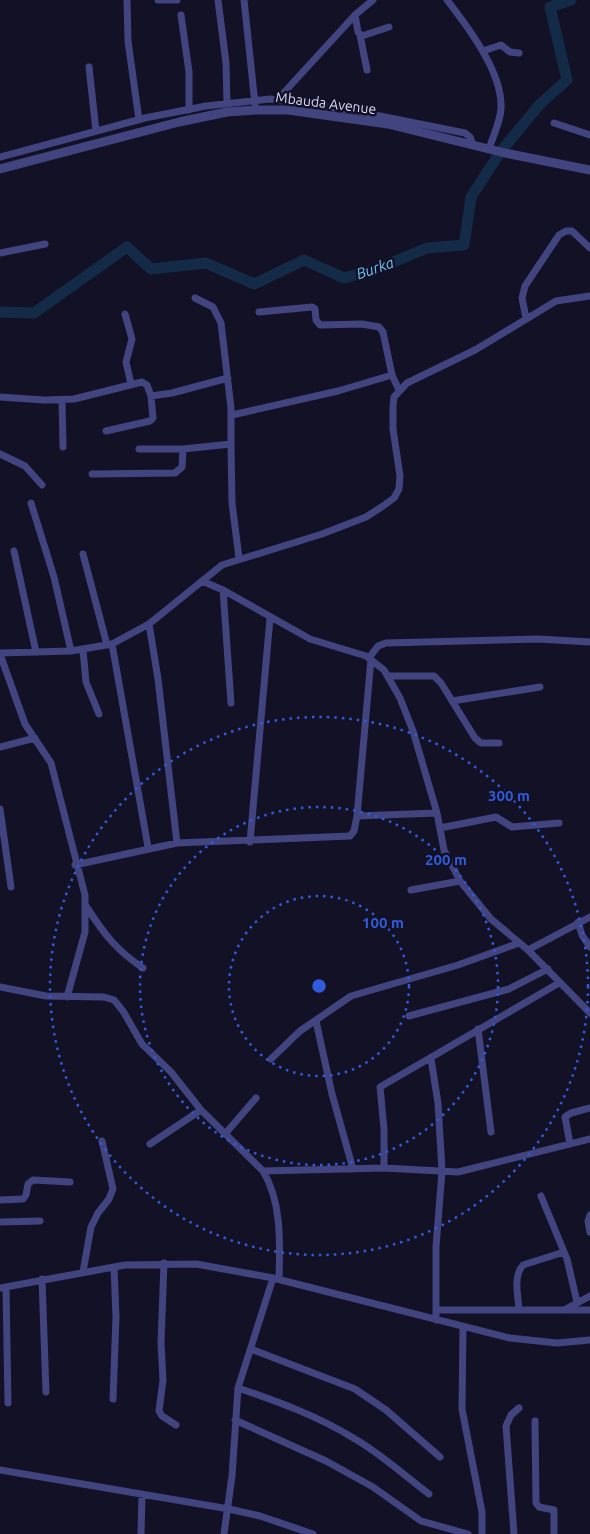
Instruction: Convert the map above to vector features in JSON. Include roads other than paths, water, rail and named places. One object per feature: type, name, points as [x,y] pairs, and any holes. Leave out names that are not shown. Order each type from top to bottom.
[{"type":"street","points":[[127,0],[130,63],[140,120]]},
{"type":"street","points":[[158,0],[177,0]]},
{"type":"street","points":[[218,0],[226,63],[227,104]]},
{"type":"street","points":[[244,0],[255,105]]},
{"type":"street","points":[[278,99],[355,15],[373,0]]},
{"type":"street","points":[[446,0],[482,51],[495,76],[502,105],[489,149]]},
{"type":"street","points":[[181,15],[189,72],[190,110]]},
{"type":"street","points":[[355,15],[367,70]]},
{"type":"street","points":[[360,35],[389,27]]},
{"type":"street","points":[[482,51],[501,45],[510,52],[519,53]]},
{"type":"street","points":[[89,67],[96,131]]},
{"type":"street","points":[[0,157],[140,120],[227,104],[255,105],[278,99],[381,115],[465,133],[470,137],[473,145]]},
{"type":"street","name":"Mbauda Avenue","points":[[0,169],[169,124],[255,105],[388,124],[489,149],[590,170]]},
{"type":"street","points":[[554,124],[590,133]]},
{"type":"street","points":[[526,318],[522,298],[525,286],[559,235],[566,231],[572,231],[590,248]]},
{"type":"street","points":[[0,253],[45,244]]},
{"type":"street","points":[[143,968],[124,956],[110,942],[86,906],[54,771],[48,756],[25,724],[0,654],[83,650],[110,644],[149,624],[222,565],[239,558],[322,534],[366,516],[394,498],[399,489],[400,476],[393,429],[393,406],[394,397],[399,390],[407,383],[475,350],[556,301],[590,296]]},
{"type":"street","points":[[195,298],[208,303],[220,317],[232,415],[232,503],[239,558]]},
{"type":"street","points":[[259,312],[312,307],[315,309],[316,320],[320,325],[362,324],[379,327],[383,332],[392,375],[399,390]]},
{"type":"street","points":[[125,314],[132,339],[126,362],[131,384]]},
{"type":"street","points":[[232,415],[338,391],[392,375]]},
{"type":"street","points":[[151,396],[172,393],[228,378]]},
{"type":"street","points":[[0,397],[62,400],[89,396],[131,384],[145,383],[151,396],[153,418],[150,421],[106,431]]},
{"type":"street","points":[[62,400],[63,447]]},
{"type":"street","points":[[139,449],[183,449],[231,444]]},
{"type":"street","points":[[92,474],[176,473],[182,467],[183,449]]},
{"type":"street","points":[[0,454],[26,466],[42,485]]},
{"type":"street","points":[[30,503],[54,577],[71,651]]},
{"type":"street","points":[[14,552],[36,652]]},
{"type":"street","points":[[83,554],[110,644],[148,847]]},
{"type":"street","points":[[202,582],[223,590],[310,639],[370,659],[388,676],[413,731],[437,813],[444,850],[460,881],[490,919],[528,950],[590,1013]]},
{"type":"street","points":[[223,590],[231,703]]},
{"type":"street","points":[[250,842],[270,618]]},
{"type":"street","points":[[149,624],[158,679],[177,842]]},
{"type":"street","points":[[75,864],[177,842],[250,842],[346,837],[354,831],[357,816],[370,659],[378,646],[386,643],[538,638],[590,642]]},
{"type":"street","points":[[83,650],[86,682],[99,714]]},
{"type":"street","points":[[388,676],[434,676],[441,683],[478,741],[499,744]]},
{"type":"street","points":[[452,701],[540,687]]},
{"type":"street","points":[[0,747],[35,738]]},
{"type":"street","points":[[0,809],[11,887]]},
{"type":"street","points":[[357,816],[437,813]]},
{"type":"street","points":[[440,828],[496,817],[512,827],[559,823]]},
{"type":"street","points":[[411,890],[460,881]]},
{"type":"street","points":[[67,997],[83,944],[86,906]]},
{"type":"street","points":[[528,950],[590,917]]},
{"type":"street","points":[[578,922],[582,935],[590,947]]},
{"type":"street","points":[[271,1059],[300,1031],[351,996],[458,965],[519,943]]},
{"type":"street","points":[[409,1016],[509,989],[548,970]]},
{"type":"street","points":[[384,1168],[384,1129],[380,1088],[559,983]]},
{"type":"street","points":[[0,987],[67,997],[104,997],[114,1000],[123,1011],[142,1044],[171,1072],[201,1110],[263,1171],[271,1186],[277,1217],[276,1279],[238,1388],[229,1509],[224,1534]]},
{"type":"street","points":[[316,1021],[332,1094],[352,1169]]},
{"type":"street","points":[[478,1029],[491,1132]]},
{"type":"street","points":[[430,1059],[438,1103],[442,1171],[436,1248],[436,1320]]},
{"type":"street","points":[[225,1134],[256,1098]]},
{"type":"street","points":[[570,1144],[565,1117],[571,1113],[590,1108]]},
{"type":"street","points":[[150,1144],[201,1110]]},
{"type":"street","points":[[263,1171],[384,1168],[464,1171],[590,1139]]},
{"type":"street","points":[[83,1272],[91,1227],[98,1213],[109,1199],[113,1189],[102,1141]]},
{"type":"street","points":[[0,1200],[23,1198],[28,1184],[33,1180],[70,1182]]},
{"type":"street","points":[[541,1196],[564,1252],[577,1302]]},
{"type":"street","points":[[590,1215],[588,1221],[590,1232]]},
{"type":"street","points":[[0,1222],[40,1221]]},
{"type":"street","points":[[519,1309],[517,1280],[523,1265],[564,1252]]},
{"type":"street","points":[[164,1263],[161,1343],[163,1380],[159,1411],[162,1416],[176,1425]]},
{"type":"street","points":[[8,1403],[3,1288],[114,1266],[164,1263],[196,1264],[276,1279],[436,1320],[529,1341],[557,1343],[590,1340]]},
{"type":"street","points":[[113,1399],[116,1317],[114,1266]]},
{"type":"street","points":[[42,1279],[46,1392]]},
{"type":"street","points":[[564,1310],[590,1296]]},
{"type":"street","points":[[436,1310],[590,1310]]},
{"type":"street","points":[[463,1326],[462,1409],[482,1512],[482,1534]]},
{"type":"street","points":[[252,1349],[355,1389],[386,1410],[440,1457]]},
{"type":"street","points":[[238,1388],[318,1418],[340,1430],[357,1440],[429,1494]]},
{"type":"street","points":[[514,1534],[506,1426],[511,1415],[519,1408]]},
{"type":"street","points":[[235,1420],[326,1461],[373,1488],[421,1521],[468,1534]]},
{"type":"street","points":[[535,1421],[536,1503],[539,1507],[554,1510],[554,1534]]},
{"type":"street","points":[[0,1470],[142,1495],[182,1499],[260,1516],[313,1534]]},
{"type":"street","points":[[140,1534],[142,1495]]},
{"type":"waterway","name":"Burka","points":[[0,312],[34,313],[127,247],[151,269],[206,263],[254,284],[304,260],[344,278],[379,268],[427,248],[464,245],[471,197],[501,151],[540,104],[567,80],[550,7],[571,0]]}]
